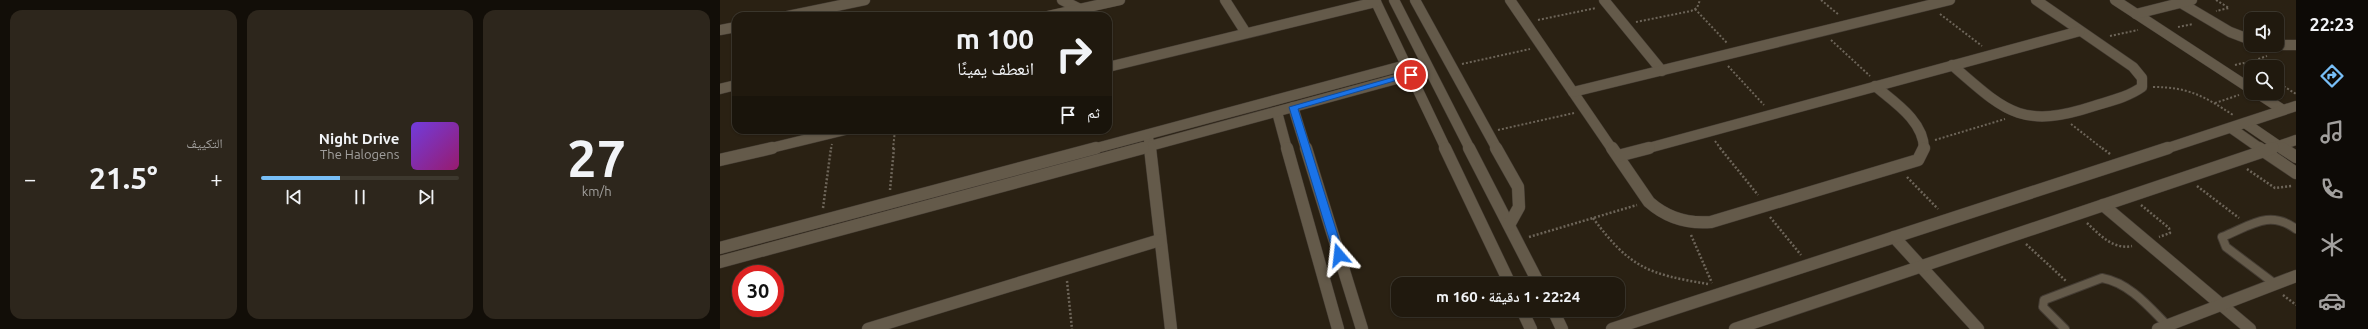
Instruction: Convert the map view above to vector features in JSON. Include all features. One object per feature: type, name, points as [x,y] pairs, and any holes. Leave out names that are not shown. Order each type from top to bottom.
[{"type":"street","points":[[807,12],[865,0]]},
{"type":"street","points":[[1062,0],[1080,9]]},
{"type":"street","points":[[1066,12],[1120,0]]},
{"type":"street","points":[[1225,0],[1246,33]]},
{"type":"street","points":[[1394,0],[1536,277]]},
{"type":"street","points":[[1415,0],[1518,186],[1519,207],[1509,225]]},
{"type":"street","points":[[1510,0],[1649,202],[1668,216],[1685,222],[1711,222],[1918,160],[1923,155],[1926,142],[1917,126],[1877,86]]},
{"type":"street","points":[[1573,92],[1950,0]]},
{"type":"street","points":[[1952,65],[2002,106],[2019,115],[2041,119],[2060,115],[2133,93],[2142,87],[2142,78],[2133,67],[2036,0]]},
{"type":"street","points":[[2115,0],[2163,31],[2244,89]]},
{"type":"street","points":[[2136,14],[2192,0]]},
{"type":"street","points":[[1112,66],[1246,33],[1354,3],[1376,1],[1507,277]]},
{"type":"street","points":[[1606,3],[1662,71]]},
{"type":"street","points":[[2181,3],[2230,32],[2244,37]]},
{"type":"street","points":[[1390,30],[1407,26]]},
{"type":"street","points":[[720,30],[732,28]]},
{"type":"street","points":[[1618,156],[2080,31]]},
{"type":"street","points":[[2284,45],[2296,45]]},
{"type":"street","points":[[720,248],[889,203],[1148,140],[1277,112],[1409,70]]},
{"type":"street","points":[[720,262],[1148,140],[1409,70]]},
{"type":"street","points":[[720,89],[732,86]]},
{"type":"street","points":[[2268,100],[2284,110]]},
{"type":"street","points":[[1612,329],[1715,289],[1808,265],[2296,106]]},
{"type":"street","points":[[1293,107],[1362,329]]},
{"type":"street","points":[[1277,112],[1338,329]]},
{"type":"street","points":[[2245,123],[2296,157]]},
{"type":"street","points":[[2231,128],[2296,173]]},
{"type":"street","points":[[720,160],[830,134]]},
{"type":"street","points":[[1148,140],[1171,329]]},
{"type":"street","points":[[1736,329],[2296,140]]},
{"type":"street","points":[[2104,205],[2250,329]]},
{"type":"street","points":[[1894,237],[1978,329]]},
{"type":"street","points":[[868,329],[1160,240]]},
{"type":"street","points":[[2165,328],[2296,276]]},
{"type":"street","points":[[1525,317],[1531,329]]},
{"type":"street","points":[[1556,317],[1562,329]]},
{"type":"lane","points":[[2275,284],[2223,243],[2222,237],[2274,218],[2285,221],[2296,228]]},
{"type":"lane","points":[[2065,329],[2047,311],[2043,303],[2047,298],[2102,278],[2112,279],[2122,285],[2165,328]]},
{"type":"path","points":[[1624,25],[1695,10],[1699,6],[1700,0]]},
{"type":"path","points":[[1822,0],[1850,25]]},
{"type":"path","points":[[1526,23],[1606,3]]},
{"type":"path","points":[[1928,5],[1993,54]]},
{"type":"path","points":[[1695,10],[1737,53]]},
{"type":"path","points":[[2163,31],[2209,19]]},
{"type":"path","points":[[2093,40],[2154,26]]},
{"type":"path","points":[[1822,32],[1877,86]]},
{"type":"path","points":[[1451,67],[1542,46]]},
{"type":"path","points":[[1720,57],[1773,114]]},
{"type":"path","points":[[2142,87],[2183,87],[2198,92],[2245,123]]},
{"type":"path","points":[[2284,87],[2296,95]]},
{"type":"path","points":[[2214,103],[2244,92]]},
{"type":"path","points":[[1488,132],[1586,110]]},
{"type":"path","points":[[1926,142],[2019,115]]},
{"type":"path","points":[[2060,115],[2121,163]]},
{"type":"path","points":[[1707,132],[1808,265]]},
{"type":"path","points":[[822,221],[834,134]]},
{"type":"path","points":[[889,203],[895,134]]},
{"type":"path","points":[[2235,161],[2271,186],[2279,189],[2296,184]]},
{"type":"path","points":[[1897,167],[1948,220]]},
{"type":"path","points":[[2185,177],[2249,226]]},
{"type":"path","points":[[1517,240],[1649,202]]},
{"type":"path","points":[[1593,218],[1621,254],[1640,267],[1663,276],[1715,289]]},
{"type":"path","points":[[1685,222],[1715,289]]},
{"type":"path","points":[[2015,235],[2074,288]]},
{"type":"path","points":[[1066,269],[1072,329]]},
{"type":"route","points":[[1339,255],[1293,107],[1411,75]]}]
